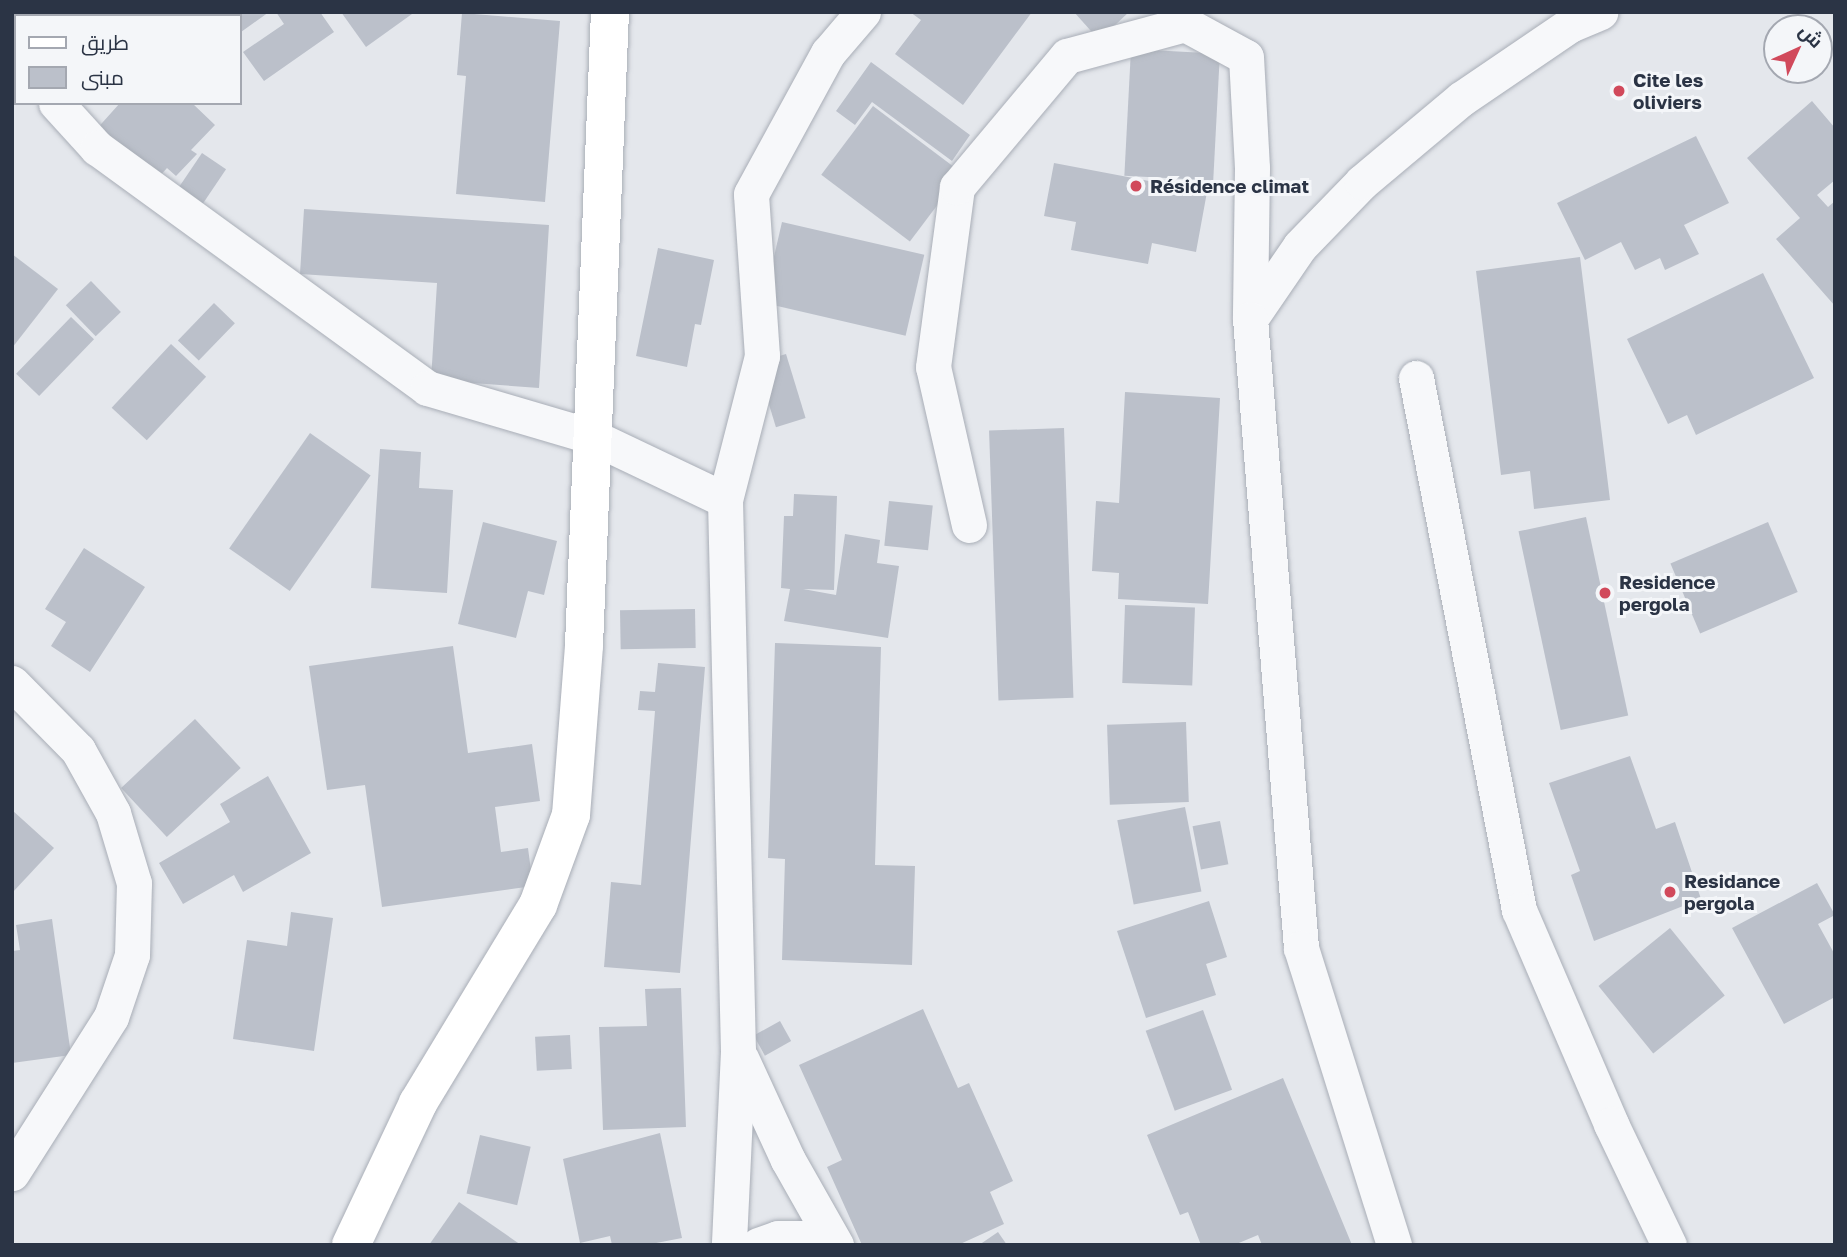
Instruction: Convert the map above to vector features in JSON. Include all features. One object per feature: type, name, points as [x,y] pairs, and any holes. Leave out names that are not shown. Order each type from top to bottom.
[{"type":"main road","points":[[352,1245],[418,1104],[538,905],[571,814],[584,645],[610,12]]},
{"type":"street","points":[[729,1245],[738,1051],[725,500],[762,356],[751,194],[828,53],[863,12]]},
{"type":"street","points":[[1250,319],[1300,246],[1362,182],[1461,99],[1570,25],[1600,12]]},
{"type":"street","points":[[969,525],[933,367],[957,187],[1067,56],[1185,24],[1246,57],[1252,168],[1250,319],[1301,948],[1394,1245]]},
{"type":"street","points":[[58,105],[97,148],[427,388],[593,437],[725,500]]},
{"type":"street","points":[[1416,379],[1519,910],[1611,1124],[1669,1245]]},
{"type":"street","points":[[12,683],[78,750],[113,813],[135,883],[132,955],[111,1017],[12,1174]]},
{"type":"street","points":[[738,1051],[788,1160],[836,1245]]},
{"type":"street","points":[[758,1245],[778,1238],[804,1238],[816,1245]]},
{"type":"building","points":[[48,12],[163,12],[163,14]]},
{"type":"building","points":[[227,12],[269,12],[242,31],[242,14]]},
{"type":"building","points":[[276,12],[320,12],[334,32],[264,81],[243,52],[284,24]]},
{"type":"building","points":[[341,12],[410,12],[412,14],[366,47]]},
{"type":"building","points":[[910,12],[1032,12],[963,105],[895,54],[921,20]]},
{"type":"building","points":[[1074,12],[1129,12],[1099,40]]},
{"type":"building","points":[[462,13],[560,21],[545,202],[456,194],[466,76],[457,75]]},
{"type":"building","points":[[1131,49],[1220,54],[1213,180],[1124,176]]},
{"type":"building","points":[[871,62],[970,135],[952,161],[872,102],[855,125],[836,111]]},
{"type":"building","points":[[1812,101],[1835,128],[1835,180],[1817,195],[1828,207],[1835,201],[1835,306],[1776,239],[1800,218],[1747,158]]},
{"type":"building","points":[[118,105],[194,105],[215,125],[191,150],[197,154],[176,176],[167,168],[149,188],[85,142]]},
{"type":"building","points":[[873,106],[962,173],[910,241],[821,175]]},
{"type":"building","points":[[1696,136],[1729,203],[1684,225],[1699,254],[1665,270],[1660,258],[1635,270],[1621,242],[1585,260],[1557,203]]},
{"type":"building","points":[[202,153],[226,169],[194,216],[170,200]]},
{"type":"building","points":[[1054,163],[1207,192],[1196,252],[1152,243],[1148,264],[1071,250],[1076,222],[1044,216]]},
{"type":"building","points":[[304,209],[549,225],[539,388],[431,380],[437,283],[300,274]]},
{"type":"building","points":[[782,222],[924,255],[906,336],[763,303]]},
{"type":"building","points":[[658,248],[714,260],[701,325],[695,324],[687,367],[636,356]]},
{"type":"building","points":[[12,254],[58,289],[12,348]]},
{"type":"building","points":[[1580,257],[1610,500],[1534,509],[1530,471],[1501,475],[1476,271]]},
{"type":"building","points":[[1763,273],[1814,378],[1696,435],[1687,415],[1668,424],[1627,339]]},
{"type":"building","points":[[91,281],[121,312],[96,336],[66,305]]},
{"type":"building","points":[[214,303],[235,323],[199,361],[178,340]]},
{"type":"building","points":[[71,317],[94,339],[39,396],[16,374]]},
{"type":"building","points":[[171,344],[206,377],[147,440],[112,408]]},
{"type":"building","points":[[786,354],[806,418],[776,427],[756,363]]},
{"type":"building","points":[[1125,392],[1220,398],[1208,604],[1118,599],[1119,573],[1092,571],[1096,501],[1119,503]]},
{"type":"building","points":[[1064,428],[1073,698],[998,700],[989,431]]},
{"type":"building","points":[[310,433],[371,475],[290,591],[229,549]]},
{"type":"building","points":[[380,449],[421,452],[419,488],[453,490],[447,593],[371,588]]},
{"type":"building","points":[[794,494],[837,496],[834,590],[803,589],[836,595],[845,534],[880,540],[877,563],[899,566],[888,638],[784,621],[790,589],[781,588],[784,516],[793,516]]},
{"type":"building","points":[[889,501],[933,506],[928,550],[884,546]]},
{"type":"building","points":[[1586,517],[1628,716],[1561,730],[1519,531]]},
{"type":"building","points":[[483,522],[557,541],[544,595],[528,591],[516,638],[458,624]]},
{"type":"building","points":[[1768,522],[1798,592],[1700,633],[1670,563]]},
{"type":"building","points":[[84,548],[145,587],[90,672],[51,646],[66,622],[45,609]]},
{"type":"building","points":[[1125,605],[1195,607],[1192,685],[1122,683]]},
{"type":"building","points":[[695,609],[696,648],[621,649],[620,610]]},
{"type":"building","points":[[775,643],[881,647],[875,865],[915,866],[912,965],[782,960],[785,859],[768,858]]},
{"type":"building","points":[[453,646],[468,753],[532,744],[540,801],[495,807],[501,852],[528,848],[533,886],[382,907],[365,785],[327,790],[309,666]]},
{"type":"building","points":[[658,663],[705,667],[680,973],[604,967],[611,882],[641,885],[655,711],[638,710],[640,691],[655,692]]},
{"type":"building","points":[[195,719],[241,768],[167,837],[121,788]]},
{"type":"building","points":[[1186,722],[1189,802],[1110,805],[1107,725]]},
{"type":"building","points":[[1630,756],[1656,829],[1675,822],[1701,899],[1594,941],[1571,875],[1580,871],[1549,783]]},
{"type":"building","points":[[268,776],[311,853],[243,892],[234,875],[183,904],[159,863],[230,822],[220,804]]},
{"type":"building","points":[[1185,807],[1201,891],[1134,905],[1117,820]]},
{"type":"building","points":[[12,810],[54,848],[12,893]]},
{"type":"building","points":[[1220,821],[1228,864],[1201,870],[1193,826]]},
{"type":"building","points":[[1817,883],[1835,915],[1818,924],[1835,955],[1835,997],[1784,1024],[1732,928]]},
{"type":"building","points":[[1209,901],[1227,957],[1206,964],[1216,995],[1146,1018],[1117,931]]},
{"type":"building","points":[[291,912],[333,918],[314,1051],[233,1039],[247,940],[287,946]]},
{"type":"building","points":[[52,919],[71,1055],[12,1063],[12,951],[20,950],[16,925]]},
{"type":"building","points":[[1670,928],[1725,996],[1653,1054],[1599,986]]},
{"type":"building","points":[[681,988],[686,1127],[603,1130],[599,1027],[647,1026],[645,989]]},
{"type":"building","points":[[923,1009],[958,1088],[969,1083],[1013,1181],[990,1192],[1004,1224],[958,1245],[862,1245],[827,1167],[842,1160],[799,1065]]},
{"type":"building","points":[[1203,1010],[1232,1090],[1175,1111],[1146,1031]]},
{"type":"building","points":[[780,1021],[791,1041],[765,1056],[754,1036]]},
{"type":"building","points":[[570,1035],[572,1069],[537,1071],[535,1037]]},
{"type":"building","points":[[1283,1078],[1352,1245],[1262,1245],[1258,1235],[1234,1245],[1201,1245],[1188,1212],[1180,1215],[1147,1135]]},
{"type":"building","points":[[660,1133],[682,1238],[646,1245],[612,1245],[610,1236],[580,1243],[563,1159]]},
{"type":"building","points":[[480,1135],[531,1147],[517,1205],[467,1193]]},
{"type":"building","points":[[459,1202],[521,1245],[429,1245]]},
{"type":"building","points":[[998,1232],[1007,1245],[979,1245]]},
{"type":"place","name":"Cite les oliviers","points":[[1619,91]]},
{"type":"place","name":"Résidence climat","points":[[1136,186]]},
{"type":"place","name":"Residence pergola","points":[[1605,593]]},
{"type":"place","name":"Residance pergola","points":[[1670,892]]}]
